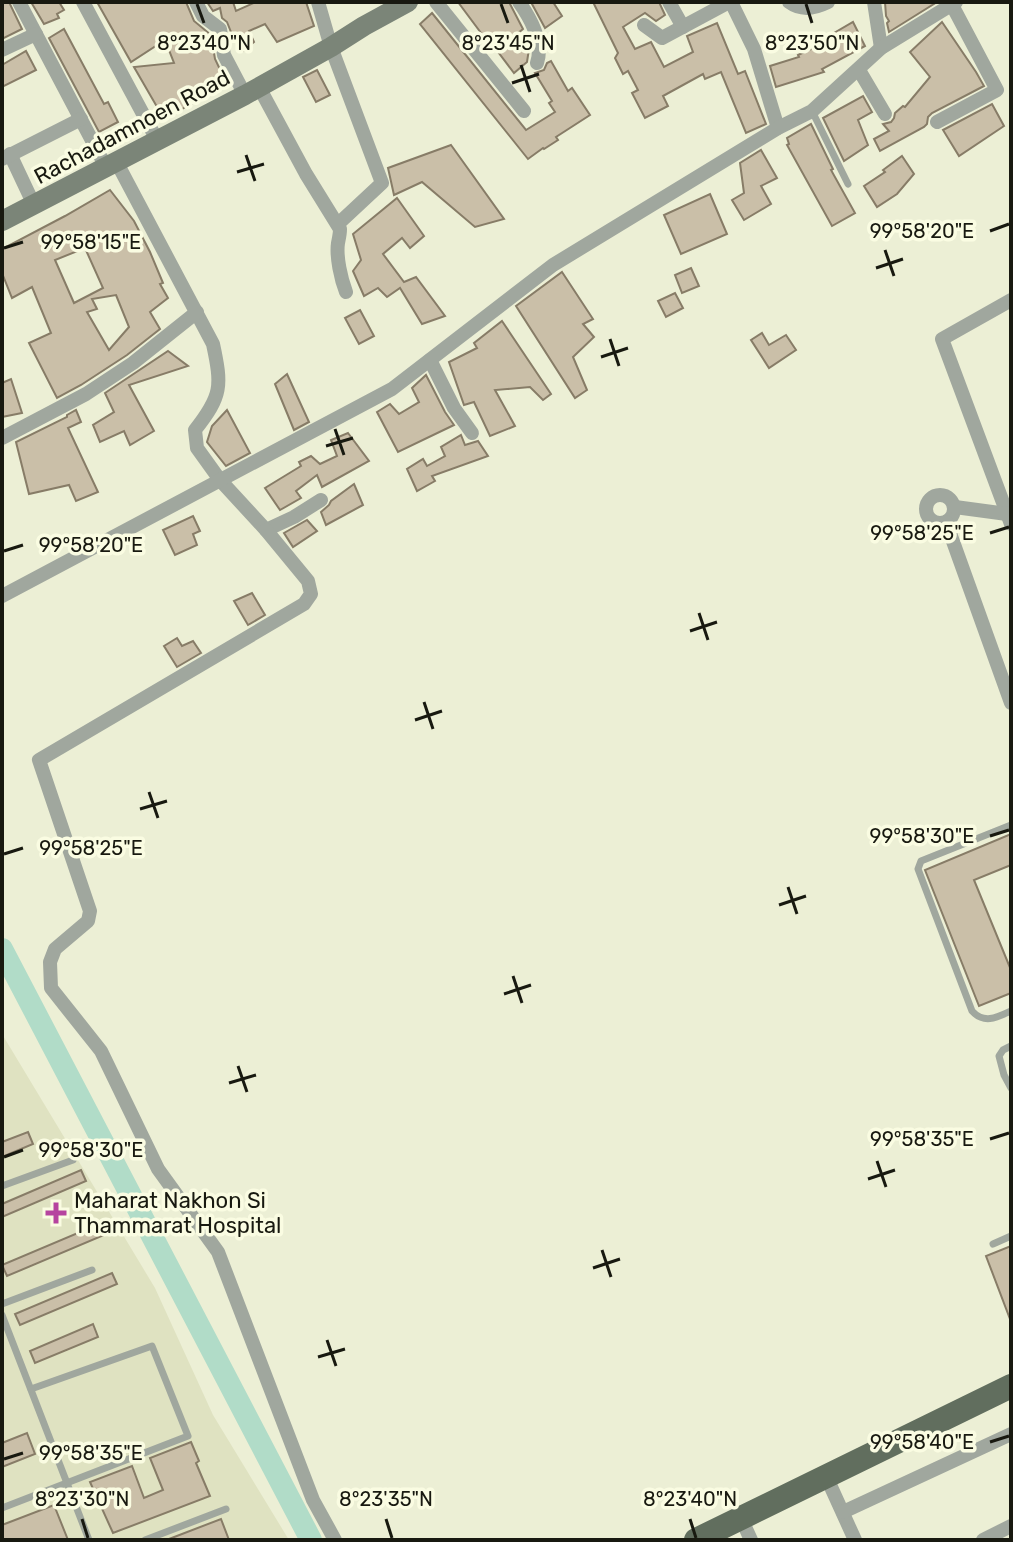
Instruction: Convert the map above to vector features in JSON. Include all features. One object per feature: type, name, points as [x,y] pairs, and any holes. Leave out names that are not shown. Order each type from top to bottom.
[{"type":"main road","name":"Rachadamnoen Road","points":[[2,221],[252,91],[408,2]]},
{"type":"main road","points":[[696,1540],[746,1529],[826,1476],[1011,1386]]},
{"type":"street","points":[[19,2],[81,119],[111,164],[213,344],[219,370],[218,395],[195,430],[197,448],[220,480],[308,581],[311,594],[304,604],[39,760],[90,911],[88,921],[55,949],[50,962],[51,988],[101,1051],[158,1169],[218,1252],[313,1500],[335,1540]]},
{"type":"street","points":[[83,2],[157,140]]},
{"type":"street","points":[[196,2],[203,16],[220,29],[224,55],[252,91],[338,224],[341,234],[338,247],[340,273],[346,292]]},
{"type":"street","points":[[318,2],[331,47],[382,183],[338,224]]},
{"type":"street","points":[[436,2],[524,111]]},
{"type":"street","points":[[519,2],[531,18],[541,52],[537,63]]},
{"type":"street","points":[[669,2],[683,27]]},
{"type":"street","points":[[644,25],[662,38],[730,2],[754,49],[778,128]]},
{"type":"street","points":[[789,2],[799,8],[812,8],[828,2]]},
{"type":"street","points":[[874,2],[881,48]]},
{"type":"street","points":[[2,596],[392,389],[553,265],[778,128],[812,111],[881,48],[954,3],[997,90],[937,122]]},
{"type":"street","points":[[2,50],[36,34]]},
{"type":"street","points":[[859,70],[885,114]]},
{"type":"street","points":[[34,205],[6,156],[81,119]]},
{"type":"street","points":[[1010,517],[942,339],[1011,300]]},
{"type":"street","points":[[2,438],[86,394],[133,363],[197,312]]},
{"type":"street","points":[[430,360],[454,408],[472,433]]},
{"type":"street","points":[[936,495],[950,498],[955,507],[953,516],[946,522],[938,523],[930,519],[926,510],[928,501],[936,495]]},
{"type":"street","points":[[266,530],[321,500]]},
{"type":"street","points":[[955,507],[1010,517]]},
{"type":"street","points":[[946,522],[1011,703]]},
{"type":"street","points":[[843,1512],[1011,1434]]},
{"type":"street","points":[[826,1476],[855,1540]]},
{"type":"street","points":[[993,1538],[1011,1526]]},
{"type":"lane","points":[[812,111],[848,184]]},
{"type":"lane","points":[[1011,825],[921,861],[918,869],[972,1011],[979,1018],[991,1019],[1011,1011]]},
{"type":"lane","points":[[1011,1046],[999,1056],[1011,1088]]},
{"type":"lane","points":[[2,1186],[73,1160]]},
{"type":"lane","points":[[993,1244],[1011,1236]]},
{"type":"lane","points":[[2,1304],[92,1270]]},
{"type":"lane","points":[[2,1315],[89,1540]]},
{"type":"lane","points":[[2,1508],[188,1436],[152,1346],[31,1389]]},
{"type":"lane","points":[[145,1540],[226,1509]]},
{"type":"shaded area","name":"Maharat Nakhon Si Thammarat Hospital","points":[[2,1034],[155,1288],[213,1415],[289,1540],[2,1540]]},
{"type":"building","points":[[2,2],[9,2],[22,29],[2,39]]},
{"type":"building","points":[[31,2],[59,2],[64,10],[57,14],[59,18],[44,24]]},
{"type":"building","points":[[97,2],[186,2],[194,21],[211,35],[215,59],[227,84],[164,119],[134,67],[174,63],[165,40],[131,62]]},
{"type":"building","points":[[207,2],[233,2],[236,11],[256,2],[306,2],[314,26],[277,42],[265,24],[249,31],[254,42],[243,51],[222,18],[220,8],[213,11]]},
{"type":"building","points":[[458,2],[509,2],[523,29],[517,34],[529,49],[527,62],[514,73]]},
{"type":"building","points":[[553,2],[562,16],[545,28],[532,4]]},
{"type":"building","points":[[593,2],[659,2],[665,15],[656,21],[645,13],[623,27],[635,49],[651,42],[664,67],[693,52],[687,36],[717,23],[738,74],[745,71],[766,124],[746,133],[721,72],[705,79],[703,74],[663,96],[668,106],[645,118],[632,93],[638,90],[628,71],[623,74],[615,58],[618,53]]},
{"type":"building","points":[[885,2],[937,2],[889,32]]},
{"type":"building","points":[[432,13],[526,130],[555,112],[535,73],[544,70],[551,61],[568,91],[572,88],[590,115],[528,159],[420,24]]},
{"type":"building","points":[[853,22],[865,46],[822,69],[824,72],[776,87],[770,66],[799,57]]},
{"type":"building","points":[[942,22],[984,86],[932,113],[924,127],[880,151],[874,139],[889,131],[883,124],[891,122],[895,113],[905,107],[930,77],[910,52]]},
{"type":"building","points":[[64,29],[104,104],[108,102],[118,122],[99,132],[49,38]]},
{"type":"building","points":[[26,51],[36,70],[2,87],[2,65]]},
{"type":"building","points":[[317,70],[330,95],[316,102],[303,77]]},
{"type":"building","points":[[863,96],[872,112],[858,120],[868,145],[844,161],[823,118]]},
{"type":"building","points":[[992,104],[1004,126],[959,156],[943,130]]},
{"type":"building","points":[[811,124],[831,170],[855,213],[832,226],[787,145],[787,138]]},
{"type":"building","points":[[451,145],[504,219],[475,227],[422,182],[394,195],[388,168]]},
{"type":"building","points":[[761,150],[777,178],[761,186],[771,204],[744,220],[732,200],[744,193],[740,163]]},
{"type":"building","points":[[902,156],[914,174],[897,194],[877,207],[864,186]]},
{"type":"building","points":[[110,190],[134,221],[168,298],[150,312],[160,329],[127,355],[57,398],[29,343],[51,333],[32,287],[12,298],[2,273],[2,249]],"holes":[[[85,248],[103,288],[74,303],[55,260]],[[116,295],[129,327],[109,350],[87,312],[97,309],[92,299]]]},
{"type":"building","points":[[710,194],[727,234],[681,254],[664,215]]},
{"type":"building","points":[[397,198],[424,236],[410,248],[402,238],[383,254],[404,282],[416,277],[445,316],[422,324],[400,288],[387,297],[378,288],[364,296],[353,271],[361,260],[353,234]]},
{"type":"building","points":[[691,268],[699,286],[682,293],[675,275]]},
{"type":"building","points":[[562,272],[593,319],[583,324],[594,337],[573,357],[587,390],[575,398],[516,306]]},
{"type":"building","points":[[675,293],[683,308],[666,317],[658,301]]},
{"type":"building","points":[[360,310],[374,336],[359,344],[345,318]]},
{"type":"building","points":[[502,321],[551,394],[543,400],[530,387],[495,390],[515,426],[490,436],[474,402],[464,405],[449,362],[477,348],[474,343]]},
{"type":"building","points":[[762,333],[769,345],[786,335],[796,350],[769,368],[751,340]]},
{"type":"building","points":[[168,351],[188,366],[129,385],[154,431],[130,445],[124,431],[100,442],[93,425],[114,412],[105,393]]},
{"type":"building","points":[[287,374],[309,422],[294,430],[275,384]]},
{"type":"building","points":[[426,375],[454,425],[398,452],[377,412],[390,404],[399,414],[419,402],[412,388]]},
{"type":"building","points":[[11,379],[22,413],[2,417],[2,383]]},
{"type":"building","points":[[76,410],[81,422],[68,428],[98,492],[76,501],[69,485],[29,494],[16,442]]},
{"type":"building","points":[[227,410],[250,453],[226,466],[207,442],[212,426]]},
{"type":"building","points":[[348,433],[369,461],[322,487],[317,475],[296,491],[301,498],[280,510],[265,488],[301,466],[299,462],[311,456],[320,464],[337,456],[331,440]]},
{"type":"building","points":[[461,435],[465,445],[478,441],[488,456],[432,476],[435,481],[417,491],[407,469],[423,459],[427,466],[445,456],[441,447]]},
{"type":"building","points":[[354,484],[363,505],[326,525],[321,512]]},
{"type":"building","points":[[193,516],[200,531],[193,534],[197,545],[175,555],[163,530]]},
{"type":"building","points":[[307,520],[317,531],[293,547],[284,533]]},
{"type":"building","points":[[252,593],[265,615],[248,625],[234,601]]},
{"type":"building","points":[[177,638],[182,646],[193,641],[201,653],[177,667],[164,646]]},
{"type":"building","points":[[1011,834],[1011,865],[974,880],[1011,970],[1011,993],[979,1006],[925,870]]},
{"type":"building","points":[[28,1132],[33,1144],[2,1157],[2,1142]]},
{"type":"building","points":[[81,1170],[86,1181],[2,1217],[2,1204]]},
{"type":"building","points":[[99,1224],[104,1235],[7,1276],[2,1265]]},
{"type":"building","points":[[1011,1246],[1011,1319],[1010,1319],[986,1256]]},
{"type":"building","points":[[112,1273],[117,1284],[20,1325],[15,1314]]},
{"type":"building","points":[[93,1324],[98,1337],[35,1363],[30,1351]]},
{"type":"building","points":[[27,1433],[35,1454],[2,1467],[2,1443]]},
{"type":"building","points":[[191,1442],[210,1496],[113,1533],[90,1482],[132,1466],[144,1498],[163,1490],[150,1458]]},
{"type":"building","points":[[54,1505],[68,1540],[2,1540],[2,1525]]},
{"type":"building","points":[[221,1519],[229,1540],[169,1540],[169,1539]]},
{"type":"waterway","points":[[2,949],[311,1540]]},
{"type":"place","name":"Maharat Nakhon Si Thammarat Hospital","points":[[56,1213]]}]
